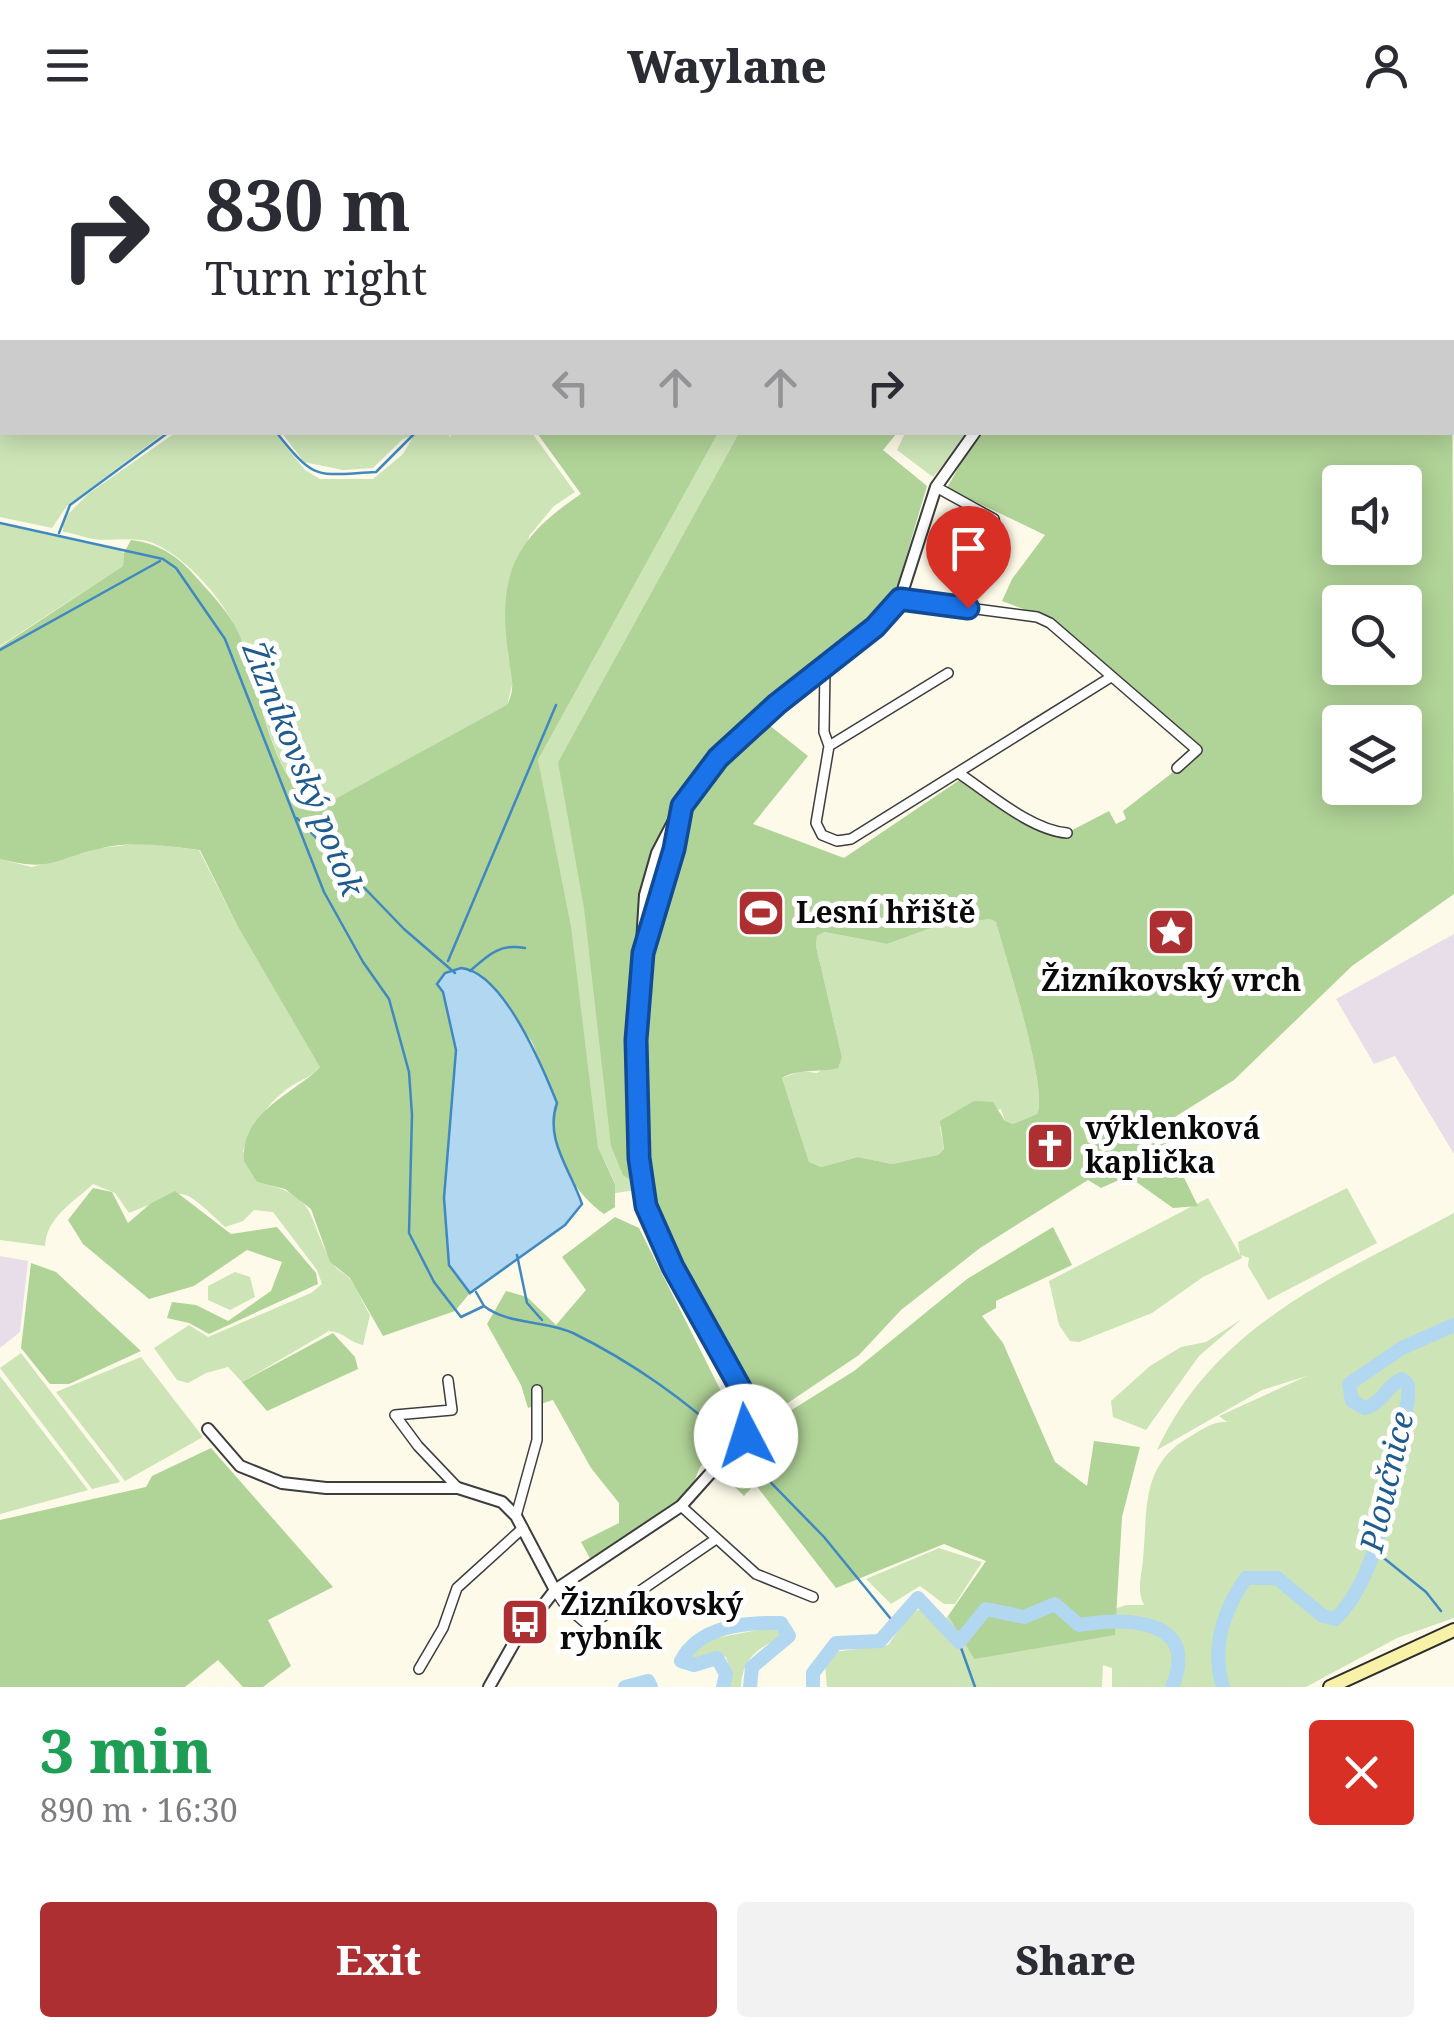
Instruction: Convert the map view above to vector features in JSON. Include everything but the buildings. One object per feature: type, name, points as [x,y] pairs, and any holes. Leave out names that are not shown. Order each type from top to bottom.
[{"type":"main road","points":[[1330,1687],[1454,1630]]},
{"type":"street","points":[[489,1687],[514,1643],[556,1590],[681,1506],[750,1429],[750,1411],[673,1267],[646,1206],[639,1158],[637,1059],[643,953],[674,849],[682,806],[718,758],[777,704],[875,627],[900,599],[936,487],[974,435]]},
{"type":"street","points":[[936,487],[994,519],[996,531]]},
{"type":"street","points":[[900,599],[1037,617],[1050,623],[1197,750],[1176,768]]},
{"type":"street","points":[[824,670],[824,732],[828,746],[816,823],[822,835],[836,841],[852,839],[1111,677]]},
{"type":"street","points":[[828,746],[948,674]]},
{"type":"street","points":[[960,774],[1028,818],[1067,833]]},
{"type":"street","points":[[448,1380],[452,1410],[396,1415],[418,1446],[458,1488]]},
{"type":"street","points":[[516,1516],[537,1440],[537,1390]]},
{"type":"street","points":[[208,1429],[240,1466],[282,1484],[458,1488],[502,1502],[516,1516],[565,1606],[589,1626],[716,1540]]},
{"type":"street","points":[[681,1506],[756,1574],[813,1597]]},
{"type":"street","points":[[419,1669],[444,1628],[457,1588],[523,1528]]},
{"type":"shaded area","points":[[1454,934],[1454,1154],[1395,1056],[1374,1064],[1336,999]]},
{"type":"shaded area","points":[[0,1256],[28,1261],[20,1332],[0,1348]]},
{"type":"green space","points":[[0,435],[161,435],[67,506],[52,528],[0,517]]},
{"type":"green space","points":[[172,435],[277,435],[305,470],[320,479],[373,479],[403,454],[414,435],[533,435],[575,492],[554,506],[529,536],[508,656],[514,677],[507,706],[324,805],[306,797],[291,781],[269,732],[238,633],[203,581],[180,559],[148,541],[93,539],[63,532],[63,519],[88,494]]},
{"type":"green space","points":[[284,435],[414,435],[403,439],[373,468],[343,470],[304,462]]},
{"type":"green space","points":[[538,435],[717,435],[538,760],[571,927],[598,1147],[615,1184],[615,1207],[604,1214],[571,1179],[554,1134],[557,1103],[532,1042],[504,1002],[443,992],[456,1050],[444,1198],[449,1265],[470,1293],[455,1311],[383,1336],[350,1278],[330,1262],[311,1209],[285,1189],[257,1182],[244,1161],[245,1144],[260,1116],[320,1067],[237,925],[200,850],[123,845],[51,863],[0,859],[0,647],[123,566],[131,540],[159,547],[189,570],[229,617],[245,651],[279,758],[291,781],[306,797],[324,805],[507,705],[512,685],[505,624],[509,578],[527,542],[581,494]]},
{"type":"green space","points":[[717,435],[738,435],[558,762],[579,827],[589,946],[637,1190],[615,1193],[615,1183],[598,1147],[578,987],[538,760]]},
{"type":"green space","points":[[738,435],[895,435],[883,450],[927,486],[896,591],[855,636],[714,755],[677,802],[654,852],[639,957],[634,1159],[639,1186],[623,1175],[611,1146],[584,908],[558,762]]},
{"type":"green space","points":[[904,435],[967,435],[933,477],[897,450]]},
{"type":"green space","points":[[981,435],[1452,435],[1454,894],[1352,966],[1234,1080],[1159,1127],[1198,1206],[1173,1208],[1128,1176],[1101,1188],[1088,1180],[980,1248],[901,1310],[859,1355],[767,1417],[656,1213],[644,1157],[643,1029],[654,942],[694,807],[724,761],[764,721],[808,756],[753,824],[844,858],[961,779],[1057,838],[1109,811],[1116,824],[1126,819],[1123,811],[1194,756],[1196,746],[1055,621],[1002,601],[1012,579],[1045,535],[947,488]],"holes":[[[990,919],[996,922],[1032,1051],[1039,1100],[1037,1114],[1013,1124],[1005,1121],[993,1102],[974,1101],[940,1121],[944,1149],[938,1155],[892,1164],[858,1157],[821,1167],[809,1162],[782,1078],[838,1068],[842,1057],[816,946],[817,936],[824,932],[887,944],[934,927]]]},
{"type":"green space","points":[[0,524],[117,548],[124,553],[123,566],[0,646]]},
{"type":"green space","points":[[142,843],[199,850],[237,925],[319,1061],[317,1070],[269,1106],[243,1151],[257,1182],[292,1194],[302,1202],[333,1264],[356,1287],[370,1315],[363,1345],[329,1331],[242,1382],[228,1367],[188,1383],[177,1380],[154,1348],[189,1325],[208,1337],[311,1293],[322,1284],[317,1270],[273,1212],[254,1210],[243,1221],[225,1227],[197,1202],[180,1194],[129,1213],[115,1193],[93,1184],[56,1218],[45,1246],[0,1240],[0,859],[32,867],[101,848]]},
{"type":"green space","points":[[990,919],[996,922],[1032,1051],[1039,1100],[1037,1114],[1013,1124],[1005,1121],[1001,1109],[940,1127],[944,1149],[938,1155],[892,1164],[858,1157],[821,1167],[809,1162],[782,1078],[801,1071],[817,1073],[842,1057],[816,946],[817,936],[823,932],[887,944],[934,927]]},
{"type":"green space","points":[[93,1188],[112,1192],[128,1223],[150,1204],[175,1191],[231,1234],[277,1227],[316,1273],[318,1284],[209,1334],[189,1323],[167,1318],[172,1302],[196,1305],[228,1321],[271,1291],[282,1262],[247,1250],[194,1286],[149,1299],[83,1244],[68,1220]]},
{"type":"green space","points":[[1347,1188],[1377,1243],[1268,1300],[1248,1266],[1249,1258],[1241,1255],[1242,1258],[1203,1277],[1152,1313],[1079,1342],[1070,1341],[1059,1325],[1049,1281],[1208,1198],[1240,1255],[1238,1242]]},
{"type":"green space","points":[[1454,1213],[1454,1618],[1397,1638],[1306,1687],[1112,1687],[1112,1668],[1103,1665],[1102,1687],[827,1687],[825,1665],[833,1652],[888,1645],[912,1612],[922,1609],[941,1626],[948,1616],[974,1659],[1126,1605],[1144,1605],[1140,1588],[1147,1505],[1163,1460],[1174,1447],[1200,1431],[1227,1422],[1219,1416],[1307,1376],[1262,1390],[1157,1450],[1182,1406],[1212,1368],[1246,1336],[1324,1282]]},
{"type":"green space","points":[[615,1217],[639,1228],[739,1427],[700,1467],[688,1497],[592,1562],[581,1542],[619,1523],[619,1503],[591,1468],[553,1400],[528,1408],[521,1385],[487,1324],[506,1291],[527,1297],[556,1325],[586,1290],[562,1257]]},
{"type":"green space","points":[[1053,1227],[1072,1265],[996,1301],[996,1308],[982,1316],[1003,1343],[1055,1462],[1087,1486],[1094,1441],[1140,1447],[1122,1517],[1115,1635],[974,1659],[948,1616],[986,1561],[944,1544],[836,1588],[755,1484],[744,1496],[729,1481],[713,1479],[766,1426],[854,1371],[967,1279]]},
{"type":"green space","points":[[31,1263],[56,1272],[141,1351],[69,1384],[50,1384],[21,1348]]},
{"type":"green space","points":[[235,1272],[250,1277],[255,1297],[230,1310],[208,1300],[208,1286]]},
{"type":"green space","points":[[1242,1319],[1199,1356],[1146,1430],[1113,1417],[1111,1401],[1150,1366],[1181,1347],[1206,1342]]},
{"type":"green space","points":[[333,1333],[355,1357],[358,1369],[267,1411],[242,1382]]},
{"type":"green space","points":[[21,1353],[120,1482],[92,1489],[0,1368]]},
{"type":"green space","points":[[141,1357],[203,1437],[125,1481],[56,1392]]},
{"type":"green space","points":[[0,1376],[85,1486],[88,1490],[0,1514]]},
{"type":"green space","points":[[211,1448],[333,1587],[268,1620],[291,1666],[263,1687],[243,1687],[218,1660],[185,1687],[0,1687],[0,1520],[146,1487],[152,1476]]},
{"type":"green space","points":[[939,1548],[982,1562],[955,1604],[944,1604],[920,1586],[891,1604],[866,1579]]},
{"type":"green space","points":[[773,1627],[784,1636],[748,1661],[741,1687],[727,1687],[732,1675],[726,1657],[715,1654],[689,1660],[688,1655],[711,1639]]},
{"type":"water","points":[[461,968],[492,986],[532,1046],[557,1103],[556,1142],[582,1204],[565,1225],[470,1293],[449,1265],[444,1198],[456,1050],[443,992],[437,984],[445,973]]},
{"type":"waterway","points":[[59,533],[70,505],[165,435]]},
{"type":"waterway","points":[[279,435],[300,460],[328,474],[376,472],[413,435]]},
{"type":"waterway","name":"Žizníkovský potok","points":[[0,523],[163,559],[176,568],[225,639],[324,892],[363,962],[389,999],[409,1072],[409,1233],[434,1282],[461,1317],[484,1306],[504,1316],[573,1333],[658,1383],[733,1445]]},
{"type":"waterway","points":[[0,650],[160,561]]},
{"type":"waterway","points":[[448,961],[556,705]]},
{"type":"waterway","points":[[297,818],[404,929],[455,973]]},
{"type":"waterway","points":[[470,971],[501,949],[525,948]]},
{"type":"waterway","points":[[517,1255],[527,1303],[542,1320]]},
{"type":"waterway","points":[[476,1292],[484,1306]]},
{"type":"waterway","name":"Ploučnice","points":[[1223,1687],[1218,1658],[1221,1630],[1246,1578],[1277,1578],[1323,1616],[1335,1619],[1351,1600],[1365,1575],[1384,1517],[1408,1385],[1402,1379],[1365,1408],[1352,1401],[1349,1384],[1402,1348],[1454,1325]]},
{"type":"waterway","name":"Žizníkovský potok","points":[[739,1450],[824,1537],[895,1624]]},
{"type":"waterway","points":[[1375,1551],[1426,1592],[1441,1611]]},
{"type":"waterway","name":"Ploučnice","points":[[813,1687],[813,1673],[836,1643],[880,1641],[918,1598],[959,1642],[986,1609],[1024,1617],[1055,1604],[1079,1625],[1117,1622],[1154,1627],[1168,1635],[1176,1647],[1178,1664],[1172,1687]]},
{"type":"waterway","name":"Ploučnice","points":[[723,1687],[726,1674],[717,1658],[694,1665],[681,1661],[689,1649],[724,1628],[781,1623],[789,1636],[752,1667],[750,1687]]},
{"type":"waterway","points":[[959,1642],[975,1687]]},
{"type":"waterway","name":"Ploučnice","points":[[625,1687],[648,1681],[651,1687]]},
{"type":"place","name":"Lesní hřiště","points":[[761,913]]},
{"type":"place","name":"Žizníkovský vrch","points":[[1171,932]]},
{"type":"place","name":"výklenková kaplička","points":[[1050,1146]]},
{"type":"place","name":"Žizníkovský rybník","points":[[525,1622]]},
{"type":"route","points":[[746,1436],[750,1411],[662,1244],[646,1206],[639,1158],[636,1040],[643,953],[674,849],[682,806],[718,758],[777,704],[875,627],[900,599],[968,608]]}]
